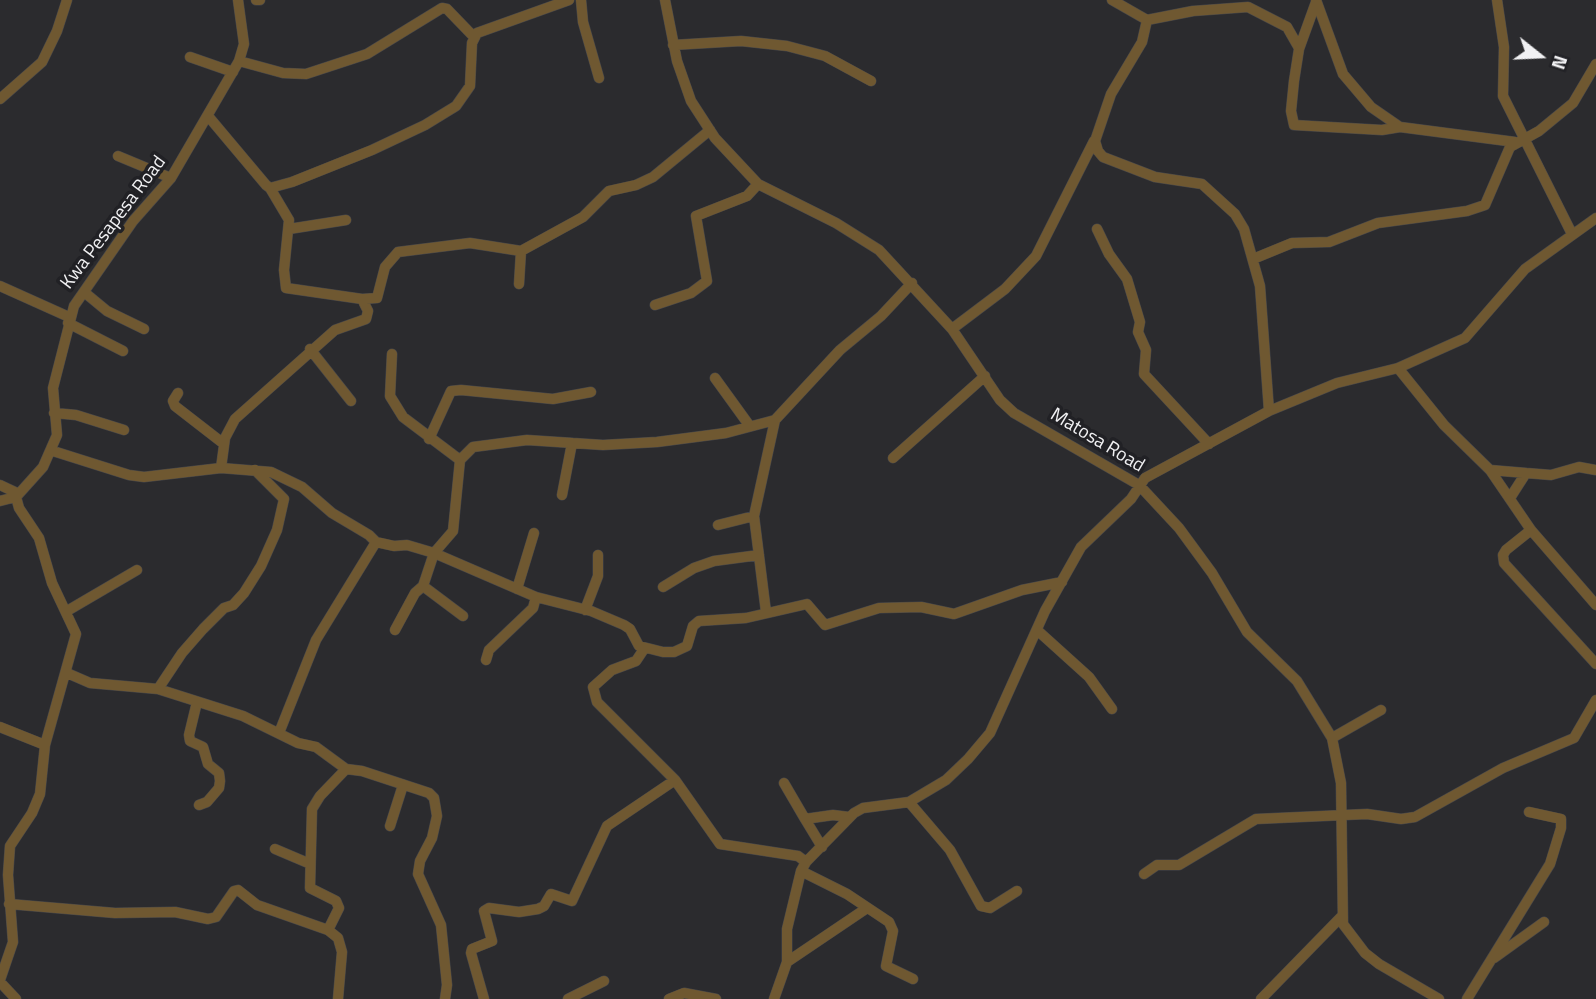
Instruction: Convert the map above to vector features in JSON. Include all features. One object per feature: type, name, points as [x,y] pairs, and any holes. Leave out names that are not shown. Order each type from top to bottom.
[{"type":"street","points":[[0,99],[42,62],[57,31],[67,0]]},
{"type":"street","name":"Kwa Pesapesa Road","points":[[53,451],[57,435],[54,382],[69,320],[84,292],[133,221],[171,178],[239,61],[244,44],[238,0]]},
{"type":"street","points":[[474,37],[501,24],[569,0]]},
{"type":"street","points":[[581,0],[583,22],[599,78]]},
{"type":"street","name":"Matosa Road","points":[[665,0],[673,45],[691,100],[710,130],[758,184],[867,241],[912,283],[952,329],[1000,400],[1014,413],[1139,485],[1198,553],[1247,632],[1297,681],[1332,738],[1341,783],[1343,817],[1340,917]]},
{"type":"street","points":[[1112,0],[1147,20],[1193,10],[1248,7],[1287,27],[1299,49]]},
{"type":"street","points":[[1497,0],[1504,47],[1503,96],[1518,141],[1572,234]]},
{"type":"street","points":[[1316,1],[1299,49],[1291,111],[1294,125],[1382,130],[1400,127],[1518,141]]},
{"type":"street","points":[[1316,1],[1332,36],[1343,74],[1353,89],[1371,107],[1400,127]]},
{"type":"street","points":[[239,61],[283,74],[306,74],[366,54],[442,8],[447,9],[474,37],[471,86],[456,106],[425,125],[372,150],[270,188]]},
{"type":"street","points":[[952,329],[1005,289],[1036,256],[1095,141],[1111,94],[1142,42],[1147,20]]},
{"type":"street","points":[[673,45],[741,41],[787,46],[825,56],[870,81]]},
{"type":"street","points":[[190,57],[233,72]]},
{"type":"street","points":[[1252,258],[1292,243],[1329,242],[1378,223],[1467,211],[1485,205],[1501,165],[1518,141],[1539,131],[1573,103],[1596,64]]},
{"type":"street","points":[[208,116],[285,209],[289,229],[284,270],[286,288],[362,299],[378,297],[386,267],[393,256],[403,250],[470,243],[522,251],[583,217],[609,191],[636,185],[653,177],[710,130]]},
{"type":"street","points":[[1095,141],[1103,157],[1123,166],[1167,180],[1202,184],[1235,214],[1244,229],[1261,295],[1269,411]]},
{"type":"street","points":[[118,156],[171,178]]},
{"type":"street","points":[[655,304],[691,293],[708,281],[696,216],[747,196],[758,184]]},
{"type":"street","points":[[774,999],[787,962],[787,929],[803,866],[849,817],[863,808],[909,802],[946,780],[990,733],[1037,630],[1081,547],[1131,499],[1151,472],[1269,411],[1337,383],[1398,368],[1438,352],[1472,333],[1525,269],[1596,218]]},
{"type":"street","points":[[289,229],[346,220]]},
{"type":"street","points":[[1097,229],[1109,254],[1127,279],[1140,321],[1138,332],[1146,350],[1144,373],[1209,444]]},
{"type":"street","points":[[519,284],[522,251]]},
{"type":"street","points":[[766,612],[754,516],[775,420],[840,350],[881,316],[912,283]]},
{"type":"street","points":[[0,286],[69,320],[123,351]]},
{"type":"street","points":[[84,292],[107,311],[144,329]]},
{"type":"street","points":[[221,468],[224,444],[235,419],[310,349],[335,330],[366,319],[368,311],[362,299]]},
{"type":"street","points":[[310,349],[351,401]]},
{"type":"street","points":[[391,354],[390,396],[403,417],[460,460]]},
{"type":"street","points":[[1398,368],[1444,425],[1490,470],[1531,530],[1596,604]]},
{"type":"street","points":[[893,458],[985,376]]},
{"type":"street","points":[[715,378],[750,425]]},
{"type":"street","points":[[429,439],[452,391],[553,400],[591,392]]},
{"type":"street","points":[[178,393],[173,401],[175,406],[224,444]]},
{"type":"street","points":[[54,413],[76,415],[124,430]]},
{"type":"street","points":[[396,630],[415,593],[423,586],[434,553],[449,538],[456,523],[460,460],[473,447],[527,440],[572,443],[657,442],[726,433],[775,420]]},
{"type":"street","points":[[562,495],[572,443]]},
{"type":"street","points":[[0,501],[16,495],[32,481],[53,451],[129,475],[154,477],[221,468],[253,468],[287,477],[332,513],[373,538],[394,547],[407,545],[434,553],[536,597],[585,610],[627,627],[644,649],[680,651],[689,643],[696,622],[729,620],[807,604],[825,625],[879,608],[921,607],[954,614],[1022,590],[1062,582]]},
{"type":"street","points":[[1490,470],[1551,475],[1579,467],[1596,470]]},
{"type":"street","points":[[158,690],[203,629],[244,593],[261,566],[277,530],[284,499],[253,468]]},
{"type":"street","points":[[1510,498],[1527,473]]},
{"type":"street","points":[[0,485],[16,495],[39,538],[52,583],[76,634],[45,745],[40,794],[32,813],[5,845],[13,942],[0,981],[16,999]]},
{"type":"street","points":[[718,525],[754,516]]},
{"type":"street","points":[[1531,530],[1506,550],[1503,555],[1504,563],[1596,664]]},
{"type":"street","points":[[517,589],[534,533]]},
{"type":"street","points":[[279,733],[319,633],[373,538]]},
{"type":"street","points":[[585,610],[598,576],[598,555]]},
{"type":"street","points":[[663,587],[704,564],[759,555]]},
{"type":"street","points":[[67,611],[137,569]]},
{"type":"street","points":[[423,586],[463,616]]},
{"type":"street","points":[[485,660],[489,650],[533,608],[536,597]]},
{"type":"street","points":[[1037,630],[1088,677],[1112,709]]},
{"type":"street","points":[[644,649],[636,661],[622,664],[593,687],[597,702],[675,780],[720,844],[798,856],[803,866],[884,918],[893,928],[886,967],[913,979]]},
{"type":"street","points":[[67,673],[90,683],[158,690],[243,716],[298,743],[316,747],[346,769],[420,789],[434,798],[437,816],[432,838],[420,861],[418,874],[441,925],[447,985],[445,999]]},
{"type":"street","points":[[1144,874],[1157,865],[1179,865],[1256,819],[1367,814],[1401,819],[1422,814],[1503,768],[1574,737],[1596,700]]},
{"type":"street","points":[[197,702],[188,735],[190,740],[203,747],[208,764],[219,774],[220,780],[207,802],[199,805]]},
{"type":"street","points":[[1332,738],[1381,710]]},
{"type":"street","points":[[0,727],[45,745]]},
{"type":"street","points":[[328,930],[339,911],[339,904],[310,888],[308,863],[312,809],[320,796],[346,769]]},
{"type":"street","points":[[484,999],[471,953],[472,949],[492,941],[484,911],[489,908],[519,912],[538,909],[544,906],[551,894],[573,901],[607,826],[675,780]]},
{"type":"street","points":[[784,783],[821,847]]},
{"type":"street","points":[[390,826],[403,785]]},
{"type":"street","points":[[909,802],[950,850],[981,906],[990,908],[1017,891]]},
{"type":"street","points":[[1467,999],[1545,873],[1561,828],[1562,823],[1557,816],[1529,812]]},
{"type":"street","points":[[805,819],[833,815],[849,817]]},
{"type":"street","points":[[275,849],[308,863]]},
{"type":"street","points":[[9,904],[114,913],[175,912],[208,919],[216,917],[233,891],[238,890],[257,905],[328,930],[338,938],[342,952],[338,999]]},
{"type":"street","points":[[787,962],[867,908]]},
{"type":"street","points":[[1261,999],[1340,917],[1365,953],[1439,999]]},
{"type":"street","points":[[1494,958],[1544,922]]},
{"type":"street","points":[[569,999],[604,981]]},
{"type":"street","points":[[669,999],[684,993],[716,999]]}]
